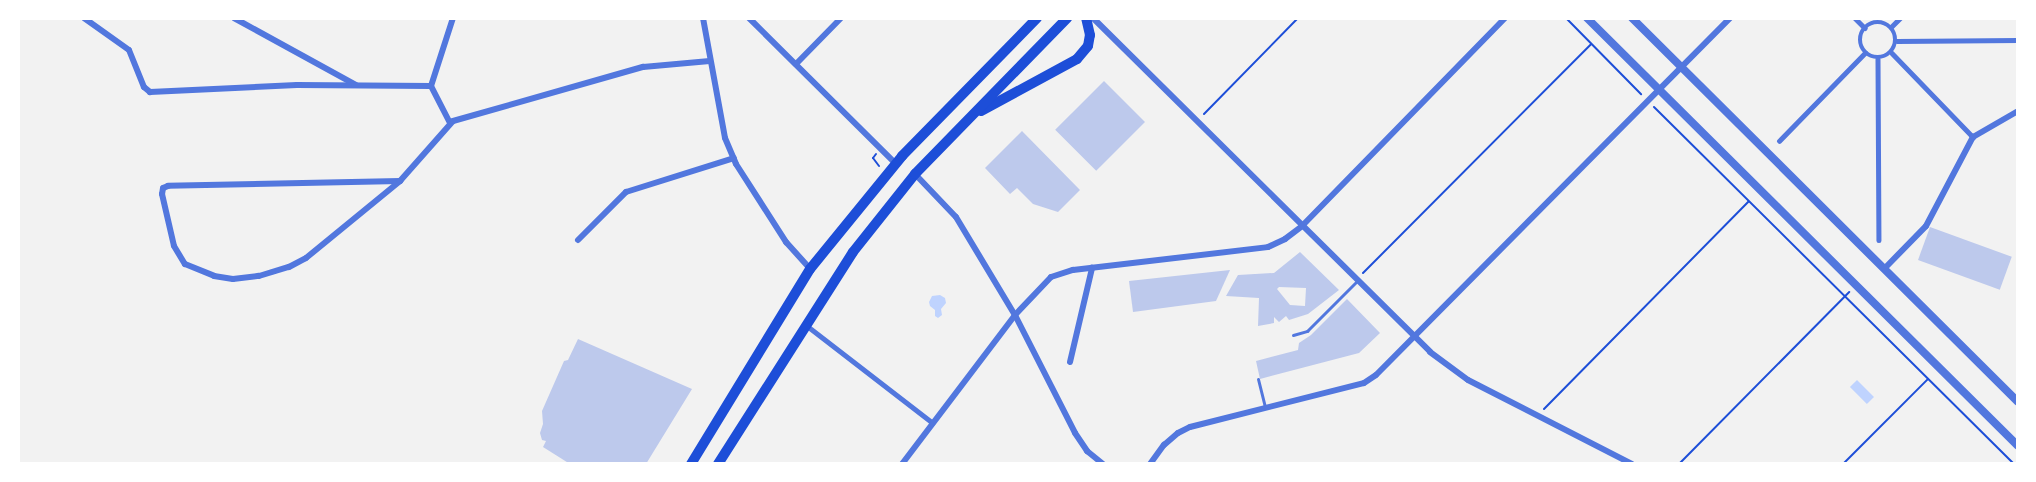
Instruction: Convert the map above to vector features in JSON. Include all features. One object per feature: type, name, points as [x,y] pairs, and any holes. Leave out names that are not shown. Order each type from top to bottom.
[{"type":"main road","points":[[691,464],[810,268],[896,163],[1037,18]]},
{"type":"main road","points":[[718,464],[853,252],[915,174],[1067,18]]},
{"type":"main road","points":[[971,117],[1077,59],[1088,46],[1090,35],[1086,18]]},
{"type":"street","points":[[84,18],[129,50],[144,87],[150,92],[357,85],[430,86]]},
{"type":"street","points":[[234,18],[357,85]]},
{"type":"street","points":[[450,123],[430,86],[453,18]]},
{"type":"street","points":[[703,18],[719,118],[734,158],[786,242],[810,268]]},
{"type":"street","points":[[749,18],[896,163]]},
{"type":"street","points":[[796,64],[842,18]]},
{"type":"street","points":[[1093,18],[1414,337],[1468,380],[1632,464]]},
{"type":"street","points":[[902,464],[1015,315],[1051,277],[1092,268],[1268,247],[1285,239],[1302,226],[1505,18]]},
{"type":"street","points":[[1587,18],[2018,446]]},
{"type":"street","points":[[1632,18],[2018,402]]},
{"type":"street","points":[[1150,464],[1164,445],[1178,433],[1364,383],[1376,375],[1730,18]]},
{"type":"street","points":[[1855,18],[1865,28]]},
{"type":"street","points":[[1891,27],[1900,18]]},
{"type":"street","points":[[1875,22],[1891,27],[1897,40],[1892,53],[1878,58],[1865,53],[1860,43],[1865,28],[1875,22]]},
{"type":"street","points":[[1897,40],[2018,40]]},
{"type":"street","points":[[1779,141],[1865,53]]},
{"type":"street","points":[[1892,53],[1973,137]]},
{"type":"street","points":[[1878,58],[1879,240]]},
{"type":"street","points":[[400,181],[163,189],[162,194],[174,246],[180,259],[203,273],[233,279],[259,276],[289,267],[306,258],[400,181],[418,163],[450,123],[643,67],[710,61]]},
{"type":"street","points":[[1884,268],[1926,226],[1973,137],[2018,111]]},
{"type":"street","points":[[578,240],[626,192],[734,158]]},
{"type":"street","points":[[915,174],[956,217],[1015,315],[1087,451],[1103,464]]},
{"type":"street","points":[[1070,362],[1092,268]]},
{"type":"street","points":[[810,328],[933,423]]},
{"type":"lane","points":[[1293,335],[1306,331],[1358,280]]},
{"type":"lane","points":[[1258,379],[1266,408]]},
{"type":"path","points":[[1204,114],[1298,18]]},
{"type":"path","points":[[1566,18],[2014,464]]},
{"type":"path","points":[[1363,273],[1591,44]]},
{"type":"path","points":[[1544,409],[1749,201]]},
{"type":"path","points":[[1679,464],[1849,292]]},
{"type":"path","points":[[1844,464],[1928,379]]},
{"type":"water","points":[[940,295],[945,298],[946,303],[941,309],[942,315],[938,318],[929,302],[932,296]]},
{"type":"water","points":[[1857,380],[1874,397],[1867,404],[1850,387]]},
{"type":"building","points":[[1104,81],[1145,122],[1096,171],[1055,130]]},
{"type":"building","points":[[1022,131],[1080,190],[1058,212],[1033,204],[1017,188],[1010,194],[985,168]]},
{"type":"building","points":[[1930,227],[2012,257],[2000,290],[1918,260]]},
{"type":"building","points":[[1300,252],[1339,290],[1308,314],[1289,320],[1286,316],[1279,322],[1274,317],[1274,323],[1258,326],[1259,298],[1226,296],[1238,275],[1274,273]],"holes":[[[1279,287],[1306,288],[1305,306],[1290,305],[1277,289]]]},
{"type":"building","points":[[1230,270],[1216,301],[1133,312],[1129,281]]},
{"type":"building","points":[[1347,299],[1380,333],[1359,353],[1260,379],[1256,361],[1298,350],[1299,343],[1311,335]]},
{"type":"building","points":[[578,339],[692,389],[646,464],[570,464],[543,447],[546,441],[542,440],[540,433],[543,424],[542,411],[564,361],[568,360]]}]
